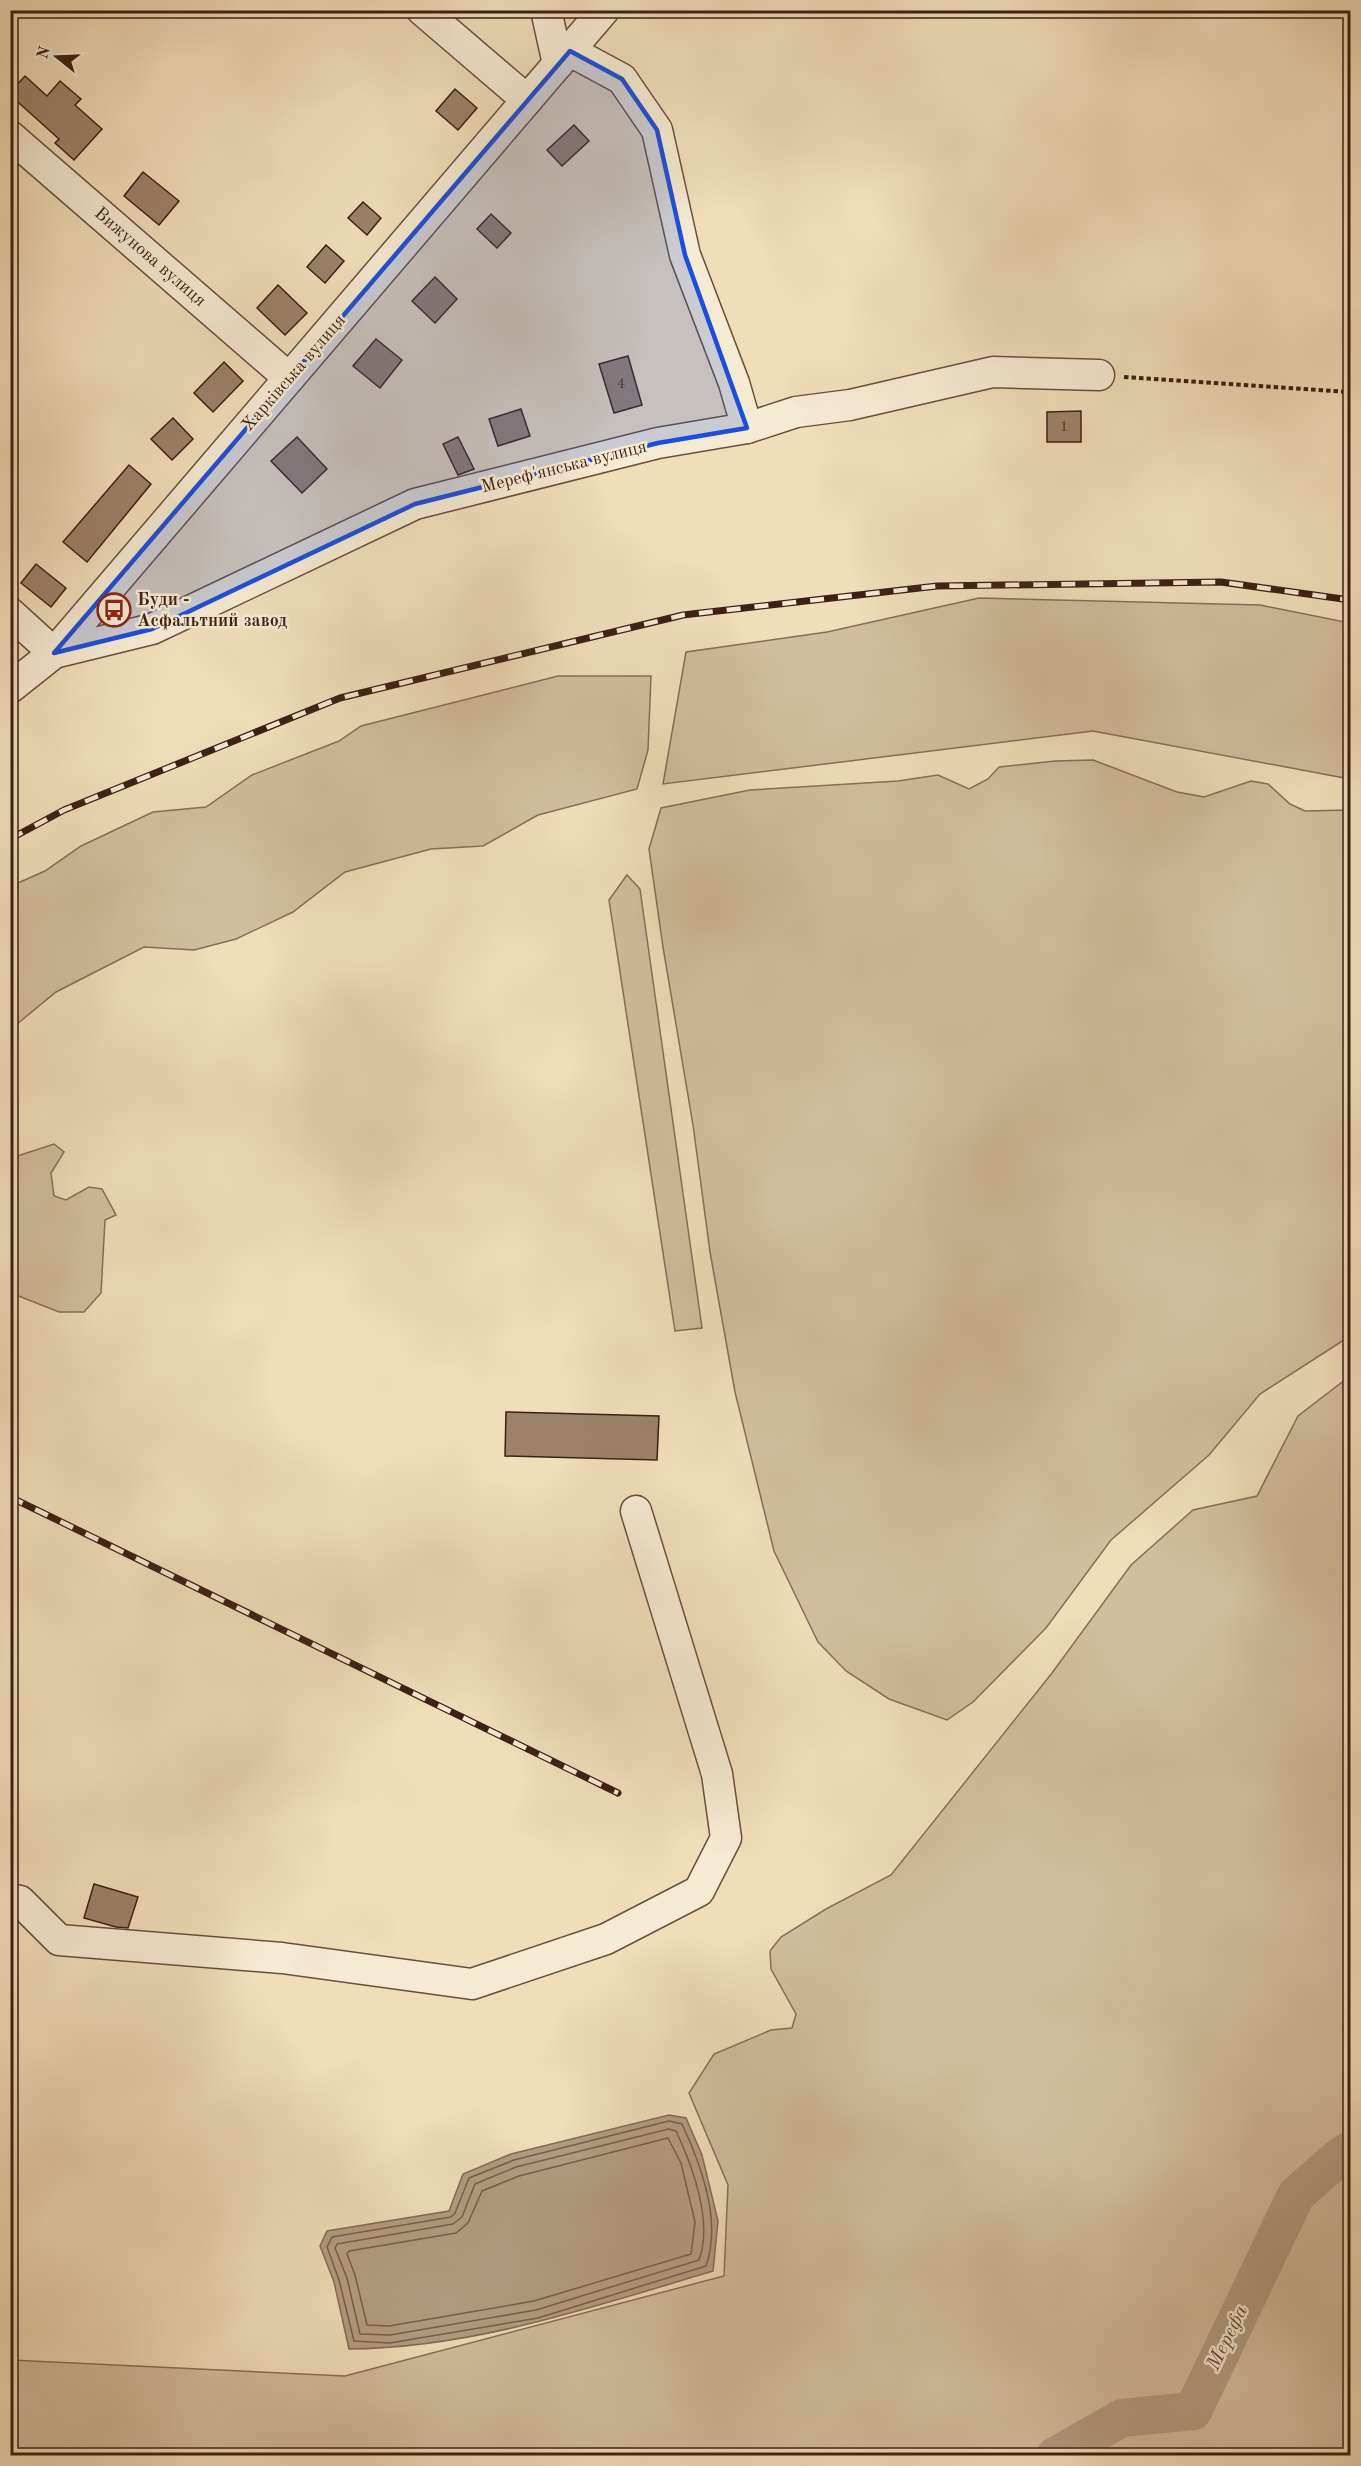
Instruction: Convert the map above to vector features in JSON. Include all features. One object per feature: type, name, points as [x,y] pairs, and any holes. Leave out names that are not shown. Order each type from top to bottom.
[{"type":"street","points":[[422,10],[527,100]]},
{"type":"street","points":[[546,10],[564,57],[622,79],[657,130],[685,255],[734,383],[747,428]]},
{"type":"street","name":"Харківська вулиця","points":[[10,688],[54,653],[604,10]]},
{"type":"street","name":"Вижунова вулиця","points":[[10,136],[289,378]]},
{"type":"street","name":"Мереф'янська вулиця","points":[[54,653],[152,629],[415,504],[658,443],[747,428],[796,412],[850,405],[993,372],[1099,375]]},
{"type":"street","points":[[10,613],[54,653]]},
{"type":"street","points":[[10,1899],[20,1900],[59,1940],[282,1958],[472,1984],[606,1939],[699,1891],[726,1838],[717,1774],[636,1511]]},
{"type":"path","points":[[1099,375],[1350,392]]},
{"type":"highlighted area","points":[[570,51],[622,79],[657,130],[685,255],[747,428],[658,443],[415,504],[152,629],[54,653]]},
{"type":"shaded area","points":[[979,598],[1260,605],[1350,623],[1350,779],[1093,731],[663,784],[686,652],[827,632]]},
{"type":"shaded area","points":[[558,676],[651,676],[648,750],[637,789],[538,815],[483,846],[431,849],[345,872],[293,912],[236,939],[194,950],[144,947],[56,992],[11,1029],[11,886],[45,871],[81,846],[153,812],[206,807],[252,775],[339,741],[361,726]]},
{"type":"shaded area","points":[[1093,760],[1177,792],[1204,797],[1251,781],[1268,784],[1290,804],[1305,811],[1350,810],[1350,1336],[1260,1394],[1209,1455],[1111,1540],[1046,1628],[973,1702],[947,1720],[889,1699],[846,1671],[818,1642],[774,1551],[735,1392],[710,1252],[693,1125],[649,849],[661,808],[750,790],[898,781],[938,775],[969,789],[988,779],[999,767],[1055,761]]},
{"type":"shaded area","points":[[627,875],[640,889],[702,1328],[675,1331],[609,900]]},
{"type":"shaded area","points":[[54,1144],[64,1152],[51,1173],[54,1196],[66,1200],[89,1187],[102,1189],[116,1215],[105,1220],[101,1293],[84,1312],[59,1312],[11,1293],[11,1158]]},
{"type":"shaded area","points":[[1350,1376],[1350,2455],[11,2455],[11,2360],[345,2376],[724,2276],[728,2185],[689,2093],[714,2054],[771,2030],[792,2028],[796,2014],[771,1969],[770,1951],[781,1937],[826,1909],[891,1875],[1052,1673],[1131,1565],[1193,1510],[1257,1496],[1298,1416]]},
{"type":"water","points":[[669,2115],[686,2118],[702,2155],[718,2221],[713,2271],[579,2311],[488,2333],[396,2347],[349,2349],[334,2282],[320,2246],[327,2231],[449,2211],[463,2174],[511,2154]]},
{"type":"building","points":[[25,76],[47,96],[60,81],[81,99],[75,105],[102,129],[74,160],[55,143],[59,139],[10,95],[10,92]]},
{"type":"building","points":[[455,89],[477,108],[458,130],[436,111]]},
{"type":"building","points":[[574,125],[589,141],[562,166],[547,150]]},
{"type":"building","points":[[143,172],[179,201],[159,225],[124,196]]},
{"type":"building","points":[[363,202],[381,218],[367,235],[348,218]]},
{"type":"building","points":[[491,214],[511,233],[497,248],[477,229]]},
{"type":"building","points":[[326,245],[344,261],[325,283],[307,267]]},
{"type":"building","points":[[435,277],[457,299],[435,323],[412,301]]},
{"type":"building","points":[[278,285],[307,313],[285,335],[257,308]]},
{"type":"building","points":[[376,339],[402,360],[380,388],[353,366]]},
{"type":"building","points":[[628,356],[642,405],[614,413],[599,364]]},
{"type":"building","points":[[224,362],[243,381],[213,412],[194,393]]},
{"type":"building","points":[[521,409],[530,436],[498,446],[489,419]]},
{"type":"building","points":[[1081,411],[1081,442],[1047,442],[1047,412]]},
{"type":"building","points":[[173,418],[193,439],[172,460],[151,439]]},
{"type":"building","points":[[297,437],[327,469],[302,493],[271,461]]},
{"type":"building","points":[[458,437],[474,469],[458,475],[443,444]]},
{"type":"building","points":[[129,465],[151,484],[87,562],[63,542]]},
{"type":"building","points":[[36,564],[66,588],[51,607],[21,583]]},
{"type":"building","points":[[506,1412],[659,1416],[657,1460],[505,1456]]},
{"type":"building","points":[[94,1884],[138,1897],[128,1928],[84,1918]]},
{"type":"waterway","name":"Мерефа","points":[[1055,2456],[1122,2418],[1193,2411],[1296,2195],[1350,2150]]},
{"type":"railway","points":[[10,839],[64,810],[340,698],[683,615],[937,586],[1221,582],[1350,600]]},
{"type":"railway","points":[[10,1497],[618,1793]]},
{"type":"place","name":"Буди - Асфальтний завод","points":[[114,610]]}]
